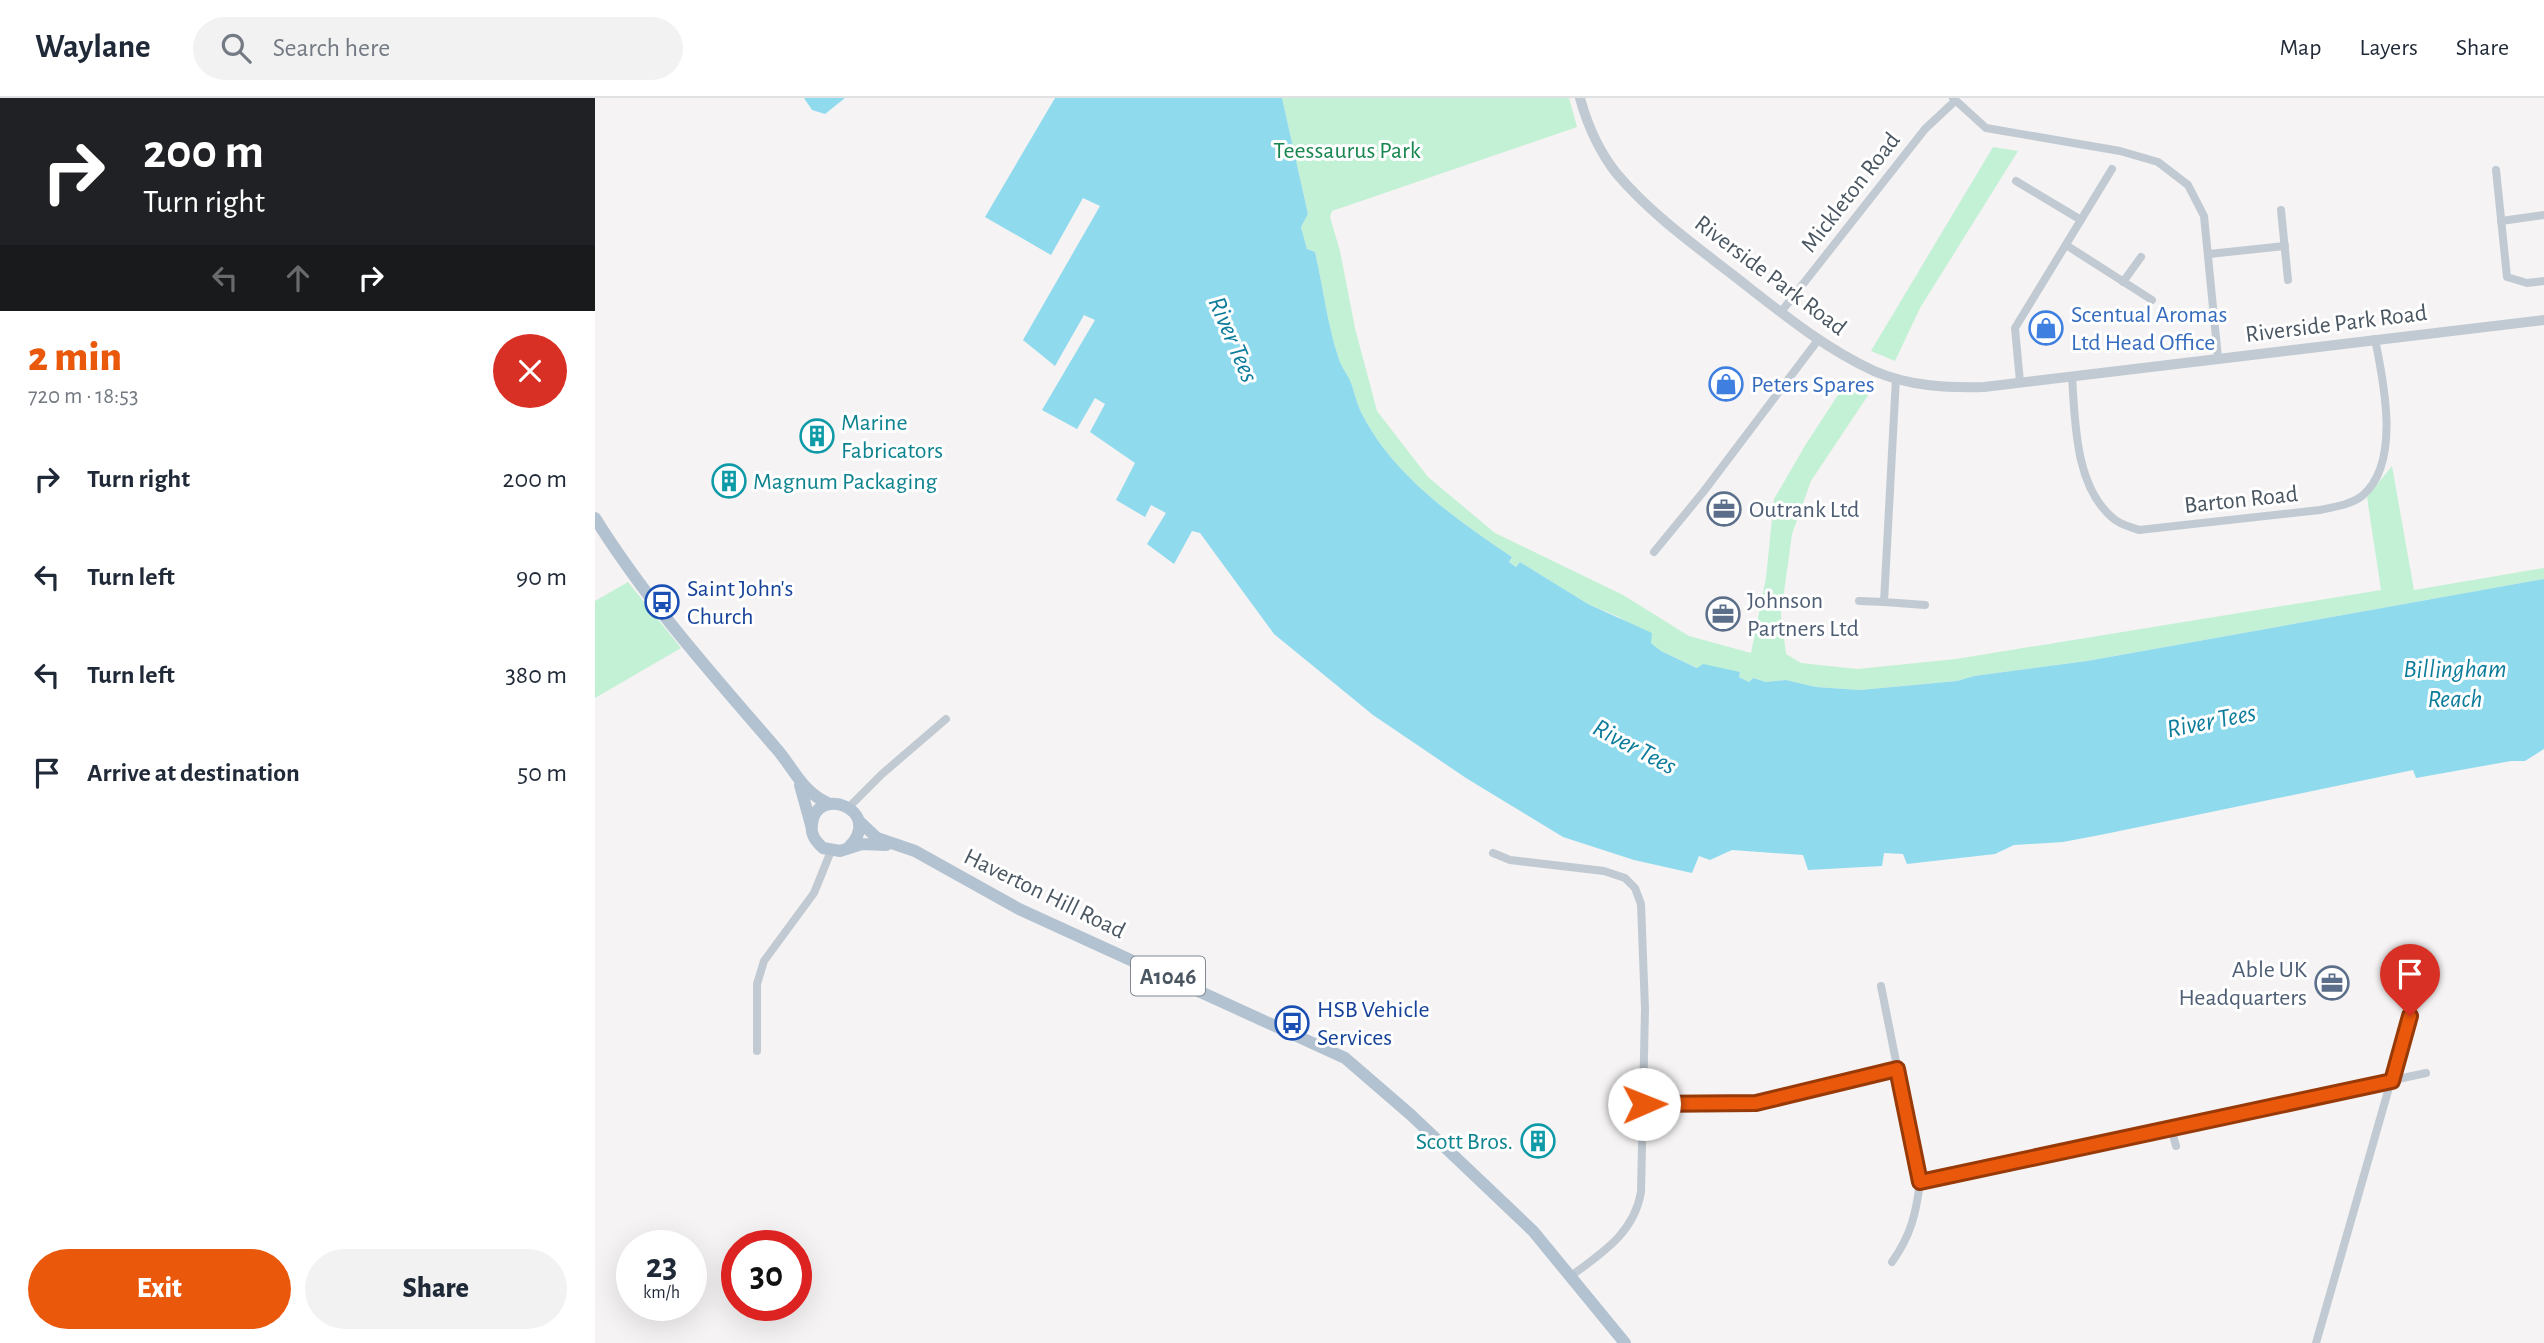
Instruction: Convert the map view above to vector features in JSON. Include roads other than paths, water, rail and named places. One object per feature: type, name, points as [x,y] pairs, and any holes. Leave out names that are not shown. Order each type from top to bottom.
[{"type":"main road","points":[[595,518],[635,575],[720,685],[782,755],[807,791],[830,804]]},
{"type":"main road","points":[[799,780],[816,842],[831,851]]},
{"type":"main road","points":[[811,825],[817,811],[830,804],[849,807]]},
{"type":"main road","name":"Haverton Hill Road","points":[[849,807],[877,838],[915,851],[1019,909],[1345,1058],[1411,1115],[1533,1231],[1625,1343]]},
{"type":"main road","points":[[849,847],[856,840],[859,821]]},
{"type":"main road","name":"Haverton Hill Road","points":[[831,851],[862,844],[896,845]]},
{"type":"street","name":"Riverside Park Road","points":[[1580,98],[1596,141],[1616,173],[1658,217],[1818,340],[1875,371],[1896,379],[1946,388],[2020,382],[2544,320]]},
{"type":"street","name":"Mickleton Road","points":[[1781,312],[1925,129],[1954,99]]},
{"type":"street","points":[[1954,99],[1986,128],[2120,151],[2158,162],[2187,186],[2204,216],[2218,358]]},
{"type":"street","points":[[2020,382],[2015,328],[2112,169]]},
{"type":"street","points":[[2496,170],[2507,277],[2527,283],[2544,281]]},
{"type":"street","points":[[2016,181],[2081,220]]},
{"type":"street","points":[[2281,210],[2288,280]]},
{"type":"street","points":[[2501,221],[2544,215]]},
{"type":"street","points":[[2066,245],[2152,300]]},
{"type":"street","points":[[2209,254],[2285,246]]},
{"type":"street","points":[[2123,282],[2141,257]]},
{"type":"street","name":"Barton Road","points":[[2072,376],[2083,473],[2101,507],[2117,521],[2140,530],[2320,510],[2343,505],[2362,495],[2383,464],[2388,437],[2375,339]]},
{"type":"street","points":[[1654,552],[1704,492],[1818,340]]},
{"type":"street","points":[[1884,602],[1896,379]]},
{"type":"street","points":[[1859,601],[1925,605]]},
{"type":"street","points":[[849,807],[946,719]]},
{"type":"street","points":[[757,1051],[757,984],[764,961],[814,893],[831,851]]},
{"type":"street","points":[[1493,853],[1510,860],[1604,871],[1625,878],[1635,888],[1641,904],[1645,996],[1644,1104],[1638,1210],[1615,1241],[1571,1276]]},
{"type":"street","points":[[1881,986],[1920,1182],[1917,1209],[1906,1242],[1892,1262]]},
{"type":"street","points":[[2317,1338],[2416,993]]},
{"type":"street","points":[[1644,1104],[1756,1103],[1897,1069]]},
{"type":"street","points":[[1920,1182],[2425,1073]]},
{"type":"street","points":[[2377,1084],[2386,1102]]},
{"type":"street","points":[[2171,1128],[2176,1146]]},
{"type":"water","points":[[804,98],[845,98],[825,114],[812,110]]},
{"type":"water","points":[[1055,98],[1282,98],[1308,214],[1301,227],[1307,249],[1315,252],[1339,359],[1350,380],[1360,410],[1389,455],[1447,511],[1512,557],[1509,562],[1516,567],[1520,562],[1588,604],[1652,633],[1651,643],[1661,651],[1697,668],[1703,664],[1740,672],[1739,677],[1749,682],[1753,678],[1766,682],[1786,680],[1816,687],[1860,690],[1957,681],[1974,676],[2087,661],[2544,579],[2544,749],[2525,761],[2511,761],[2416,778],[2413,770],[2063,842],[2014,845],[1995,854],[1907,864],[1903,854],[1884,853],[1882,866],[1808,870],[1803,855],[1732,850],[1710,860],[1699,856],[1692,873],[1634,860],[1563,837],[1466,778],[1373,715],[1274,634],[1200,533],[1192,531],[1174,564],[1147,544],[1166,513],[1151,505],[1145,517],[1116,500],[1135,463],[1090,432],[1105,404],[1095,398],[1077,429],[1042,410],[1095,320],[1084,315],[1055,366],[1023,340],[1100,206],[1083,198],[1051,255],[985,217]]},
{"type":"place","name":"Scentual Aromas Ltd Head Office","points":[[2046,328]]},
{"type":"place","name":"Peters Spares","points":[[1726,384]]},
{"type":"place","name":"Marine Fabricators","points":[[817,436]]},
{"type":"place","name":"Magnum Packaging","points":[[729,481]]},
{"type":"place","name":"Outrank Ltd","points":[[1724,509]]},
{"type":"place","name":"Saint John's Church","points":[[662,602]]},
{"type":"place","name":"Johnson Partners Ltd","points":[[1723,614]]},
{"type":"place","name":"Able UK Headquarters","points":[[2332,983]]},
{"type":"place","name":"HSB Vehicle Services","points":[[1292,1023]]},
{"type":"place","name":"Scott Bros.","points":[[1538,1141]]},
{"type":"park label","name":"Teessaurus Park","points":[[1347,150]]},
{"type":"water label","name":"River Tees","points":[[1234,339]]},
{"type":"water label","name":"Billingham Reach","points":[[2455,683]]},
{"type":"water label","name":"River Tees","points":[[2211,720]]},
{"type":"water label","name":"River Tees","points":[[1635,746]]}]
